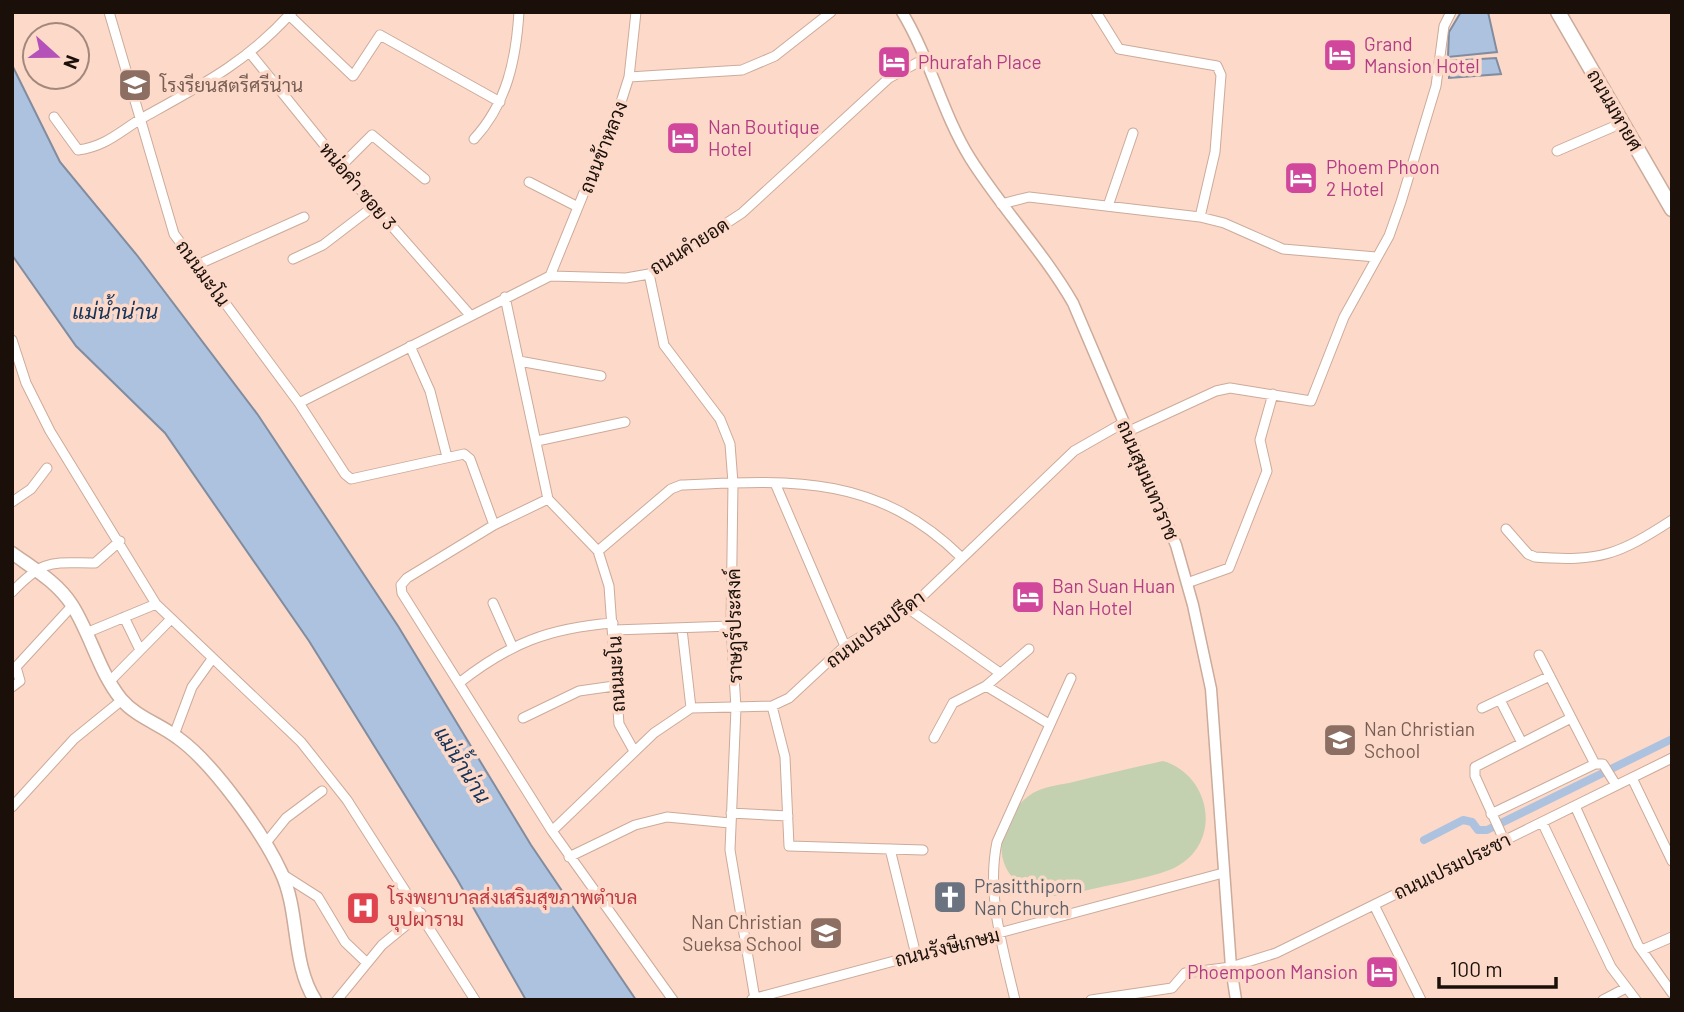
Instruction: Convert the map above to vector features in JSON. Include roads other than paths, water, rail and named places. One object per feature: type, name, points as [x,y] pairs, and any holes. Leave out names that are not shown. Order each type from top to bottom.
[{"type":"main road","name":"ถนนมหายศ","points":[[1558,12],[1672,208]]},
{"type":"main road","points":[[12,553],[50,579],[72,606],[122,700],[174,735],[213,771],[265,844],[282,874],[303,976],[315,1000]]},
{"type":"street","name":"ถนนมะโน","points":[[109,12],[174,234],[299,403],[345,474],[351,479],[447,457]]},
{"type":"street","points":[[474,139],[492,119],[500,103],[510,73],[519,12]]},
{"type":"street","name":"ถนนข้าหลวง","points":[[550,276],[629,77],[636,12]]},
{"type":"street","points":[[629,77],[741,70],[759,65],[831,12]]},
{"type":"street","name":"ถนนสุมนเทวราช","points":[[902,12],[915,34],[969,157],[1001,204],[1052,266],[1073,303],[1176,545],[1211,689],[1230,967],[1236,1000]]},
{"type":"street","points":[[1096,12],[1119,50],[1217,66],[1221,75],[1215,152],[1200,217]]},
{"type":"street","points":[[1001,204],[1029,197],[1200,217],[1223,223],[1283,249],[1376,257],[1389,236],[1401,202],[1436,86],[1444,26],[1451,12]]},
{"type":"street","points":[[54,117],[78,150],[99,148],[142,118],[202,87],[250,53],[290,14],[353,76],[380,35],[500,103]]},
{"type":"street","name":"หน่อคำ ซอย 3","points":[[250,53],[374,206],[470,315]]},
{"type":"street","name":"ถนนคำยอด","points":[[299,403],[550,276],[626,278],[649,274],[742,213],[889,78],[924,59]]},
{"type":"street","points":[[1557,151],[1622,123]]},
{"type":"street","points":[[1108,206],[1133,133]]},
{"type":"street","points":[[341,166],[372,135],[425,179]]},
{"type":"street","points":[[528,182],[578,206]]},
{"type":"street","points":[[293,259],[323,245],[374,206]]},
{"type":"street","points":[[197,265],[304,216]]},
{"type":"street","name":"ถนนเปรมปรีดา","points":[[772,706],[789,698],[845,646],[909,609],[1074,451],[1216,391],[1230,388],[1311,401],[1344,317],[1376,257]]},
{"type":"street","name":"ราษฎร์ประสงค์","points":[[649,274],[664,345],[720,419],[730,444],[733,483],[732,626],[736,708],[730,850],[753,999]]},
{"type":"street","points":[[505,297],[548,499],[494,525],[407,578],[401,584],[402,593],[569,857],[673,1000]]},
{"type":"street","points":[[12,340],[16,362],[50,431],[74,474],[120,541],[156,604],[302,742],[347,800],[475,1000]]},
{"type":"street","points":[[410,346],[430,391],[447,457],[464,454],[470,459],[494,525]]},
{"type":"street","points":[[519,361],[601,376]]},
{"type":"street","points":[[1187,583],[1230,568],[1267,471],[1260,440],[1273,394]]},
{"type":"street","points":[[537,441],[625,422]]},
{"type":"street","points":[[12,502],[31,489],[47,468]]},
{"type":"street","points":[[775,483],[845,646]]},
{"type":"street","points":[[598,551],[671,489],[681,485],[775,483],[841,488],[897,507],[945,541],[961,557]]},
{"type":"street","name":"ถนนมะโน","points":[[548,499],[598,551],[609,586],[614,627],[614,687],[619,724],[634,751]]},
{"type":"street","points":[[1506,529],[1528,554],[1535,557],[1586,558],[1614,554],[1672,520]]},
{"type":"street","points":[[12,592],[35,569],[48,563],[95,564],[120,541]]},
{"type":"street","points":[[492,603],[513,648]]},
{"type":"street","points":[[86,633],[156,604]]},
{"type":"street","points":[[12,687],[20,681],[16,667],[72,606]]},
{"type":"street","points":[[909,609],[1000,673]]},
{"type":"street","points":[[124,617],[140,650]]},
{"type":"street","points":[[110,681],[171,619]]},
{"type":"street","points":[[459,683],[487,661],[568,627],[682,629],[732,626]]},
{"type":"street","points":[[682,629],[691,708]]},
{"type":"street","points":[[934,738],[953,702],[986,686],[1029,649]]},
{"type":"street","points":[[1539,655],[1572,719],[1599,764],[1616,785]]},
{"type":"street","points":[[174,735],[192,687],[212,659]]},
{"type":"street","points":[[1482,708],[1550,676]]},
{"type":"street","points":[[1015,1000],[1000,934],[993,885],[997,842],[1071,678]]},
{"type":"street","points":[[986,686],[1049,724]]},
{"type":"street","points":[[523,718],[579,691],[614,687]]},
{"type":"street","points":[[12,807],[74,739],[122,700]]},
{"type":"street","points":[[1500,700],[1522,743]]},
{"type":"street","points":[[552,831],[634,751],[691,708],[772,706],[785,757],[789,846],[923,850]]},
{"type":"street","points":[[1504,840],[1475,776],[1475,767],[1572,719]]},
{"type":"street","name":"ถนนเปรมประชา","points":[[1091,1000],[1145,996],[1172,988],[1185,973],[1230,967],[1276,953],[1672,758]]},
{"type":"street","points":[[1491,814],[1599,764]]},
{"type":"street","points":[[1632,778],[1672,861]]},
{"type":"street","points":[[265,844],[286,818],[322,791]]},
{"type":"street","points":[[1575,806],[1642,950],[1672,993]]},
{"type":"street","points":[[569,857],[635,825],[667,817],[788,816]]},
{"type":"street","points":[[1542,822],[1611,967],[1636,1000]]},
{"type":"street","points":[[890,849],[916,955]]},
{"type":"street","name":"ถนนรังษีเกษม","points":[[753,999],[1223,873]]},
{"type":"street","points":[[282,874],[318,897],[345,942],[367,963]]},
{"type":"street","points":[[1374,905],[1421,1000]]},
{"type":"street","points":[[337,1000],[382,945],[421,913]]},
{"type":"street","points":[[1642,950],[1672,937]]},
{"type":"street","points":[[1603,1000],[1626,988]]},
{"type":"water","points":[[1461,12],[1488,12],[1497,52],[1448,57],[1449,32]]},
{"type":"water","points":[[1496,58],[1501,74],[1449,78],[1449,61]]},
{"type":"water","name":"แม่น้ำน่าน","points":[[12,65],[21,83],[21,91],[25,91],[60,162],[136,254],[258,415],[398,626],[531,845],[636,1000],[526,1000],[457,879],[309,641],[165,433],[76,346],[12,255]]},
{"type":"waterway","points":[[1424,840],[1463,820],[1472,822],[1478,830],[1487,830],[1672,739]]},
{"type":"place","name":"Grand Mansion Hotel","points":[[1340,55]]},
{"type":"place","name":"Phurafah Place","points":[[894,62]]},
{"type":"place","name":"โรงรียนสตรีศรีน่าน","points":[[135,85]]},
{"type":"place","name":"Nan Boutique Hotel","points":[[683,138]]},
{"type":"place","name":"Phoem Phoon 2 Hotel","points":[[1301,178]]},
{"type":"place","name":"Ban Suan Huan Nan Hotel","points":[[1028,597]]},
{"type":"place","name":"Nan Christian School","points":[[1340,740]]},
{"type":"place","name":"Prasitthiporn Nan Church","points":[[950,897]]},
{"type":"place","name":"โรงพยาบาลส่งเสริมสุขภาพตำบล บุปผาราม","points":[[363,908]]},
{"type":"place","name":"Nan Christian Sueksa School","points":[[826,933]]},
{"type":"place","name":"Phoempoon Mansion","points":[[1382,972]]}]
